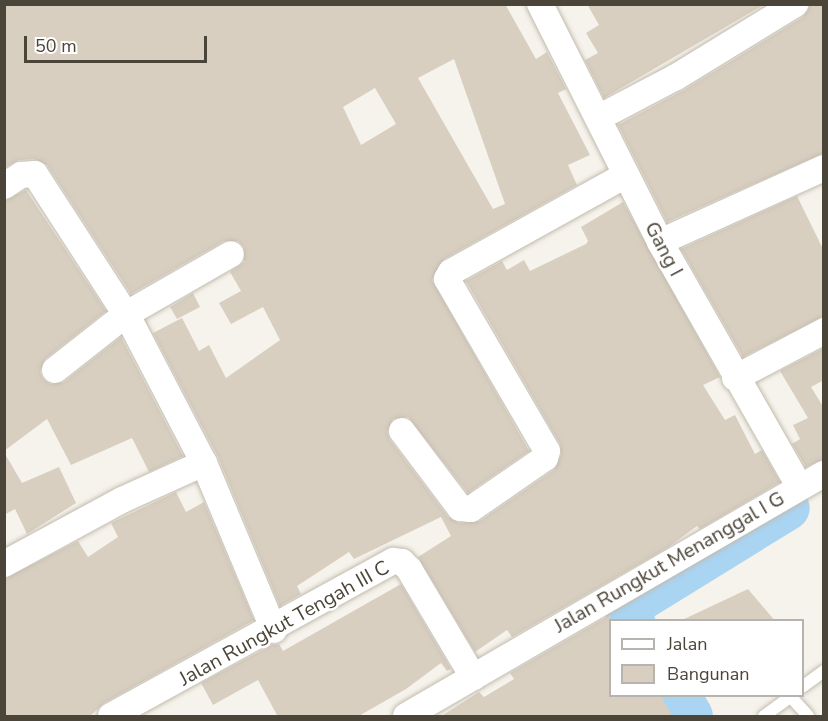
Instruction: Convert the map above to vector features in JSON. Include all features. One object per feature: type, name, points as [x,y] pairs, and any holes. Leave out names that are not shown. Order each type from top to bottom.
[{"type":"street","name":"Gang I","points":[[540,4],[660,242],[735,378],[800,487]]},
{"type":"street","points":[[598,118],[676,77],[795,4]]},
{"type":"street","points":[[660,242],[824,168]]},
{"type":"street","points":[[5,186],[21,175],[35,174],[125,315],[204,463],[274,630]]},
{"type":"street","points":[[402,432],[460,508],[471,509],[545,458],[547,451],[447,279],[451,272],[626,175]]},
{"type":"street","points":[[55,370],[125,315],[231,254]]},
{"type":"street","points":[[735,378],[824,331]]},
{"type":"street","points":[[4,564],[122,500],[204,463]]},
{"type":"street","name":"Jalan Rungkut Menanggal I G","points":[[406,717],[539,637],[824,474]]},
{"type":"street","name":"Jalan Rungkut Tengah III C","points":[[111,717],[274,630],[393,561],[402,562],[473,677]]},
{"type":"lane","points":[[804,686],[824,671]]},
{"type":"lane","points":[[764,717],[790,697]]},
{"type":"lane","points":[[792,697],[808,717]]},
{"type":"building","points":[[4,4],[505,4],[536,59],[547,52],[566,89],[558,93],[590,155],[568,165],[577,185],[444,259],[432,280],[529,451],[468,493],[408,417],[393,419],[387,432],[390,440],[448,517],[459,523],[480,521],[554,470],[561,455],[560,444],[466,281],[502,261],[507,270],[524,260],[530,271],[586,244],[588,241],[581,227],[623,202],[720,377],[703,385],[725,420],[735,415],[755,454],[762,450],[780,482],[700,529],[697,526],[667,548],[512,637],[507,630],[475,652],[418,557],[451,536],[441,517],[354,559],[349,552],[297,586],[301,594],[280,606],[218,457],[153,333],[182,318],[199,351],[209,345],[226,378],[280,340],[263,307],[231,324],[219,303],[241,291],[230,272],[244,262],[244,247],[238,241],[224,241],[131,294],[47,165],[34,159],[19,160],[4,168]],"holes":[[[454,59],[505,204],[493,209],[418,78]],[[375,88],[396,124],[361,145],[343,107]]]},
{"type":"building","points":[[587,4],[765,4],[604,98],[585,60],[598,53],[586,33],[599,25]]},
{"type":"building","points":[[810,4],[824,4],[824,153],[667,222],[618,125],[684,90],[803,17]]},
{"type":"building","points":[[26,190],[106,311],[45,359],[40,372],[43,379],[50,384],[64,382],[121,337],[183,456],[149,472],[132,438],[71,465],[47,419],[4,451],[4,201]]},
{"type":"building","points":[[797,196],[824,251],[824,316],[743,357],[681,249]]},
{"type":"building","points":[[193,293],[200,307],[177,319],[170,307]]},
{"type":"building","points":[[824,348],[824,380],[811,387],[824,408],[824,459],[806,467],[792,444],[800,439],[793,425],[808,418],[780,371]]},
{"type":"building","points":[[4,452],[22,483],[59,467],[76,503],[27,534],[15,509],[4,515]]},
{"type":"building","points":[[176,492],[186,512],[204,502],[254,620],[104,703],[89,717],[4,717],[4,579],[78,541],[88,557],[118,537],[111,523]]},
{"type":"building","points":[[401,584],[451,669],[447,671],[441,663],[406,689],[357,717],[278,717],[258,680],[213,705],[201,683],[272,645],[279,644],[283,651]]},
{"type":"building","points":[[748,589],[773,619],[684,619]]},
{"type":"building","points":[[610,615],[609,697],[662,697],[673,717],[440,717],[479,692],[484,697],[514,679],[510,673]]},
{"type":"waterway","points":[[632,619],[626,608],[788,508]]},
{"type":"waterway","points":[[680,697],[691,716]]}]
